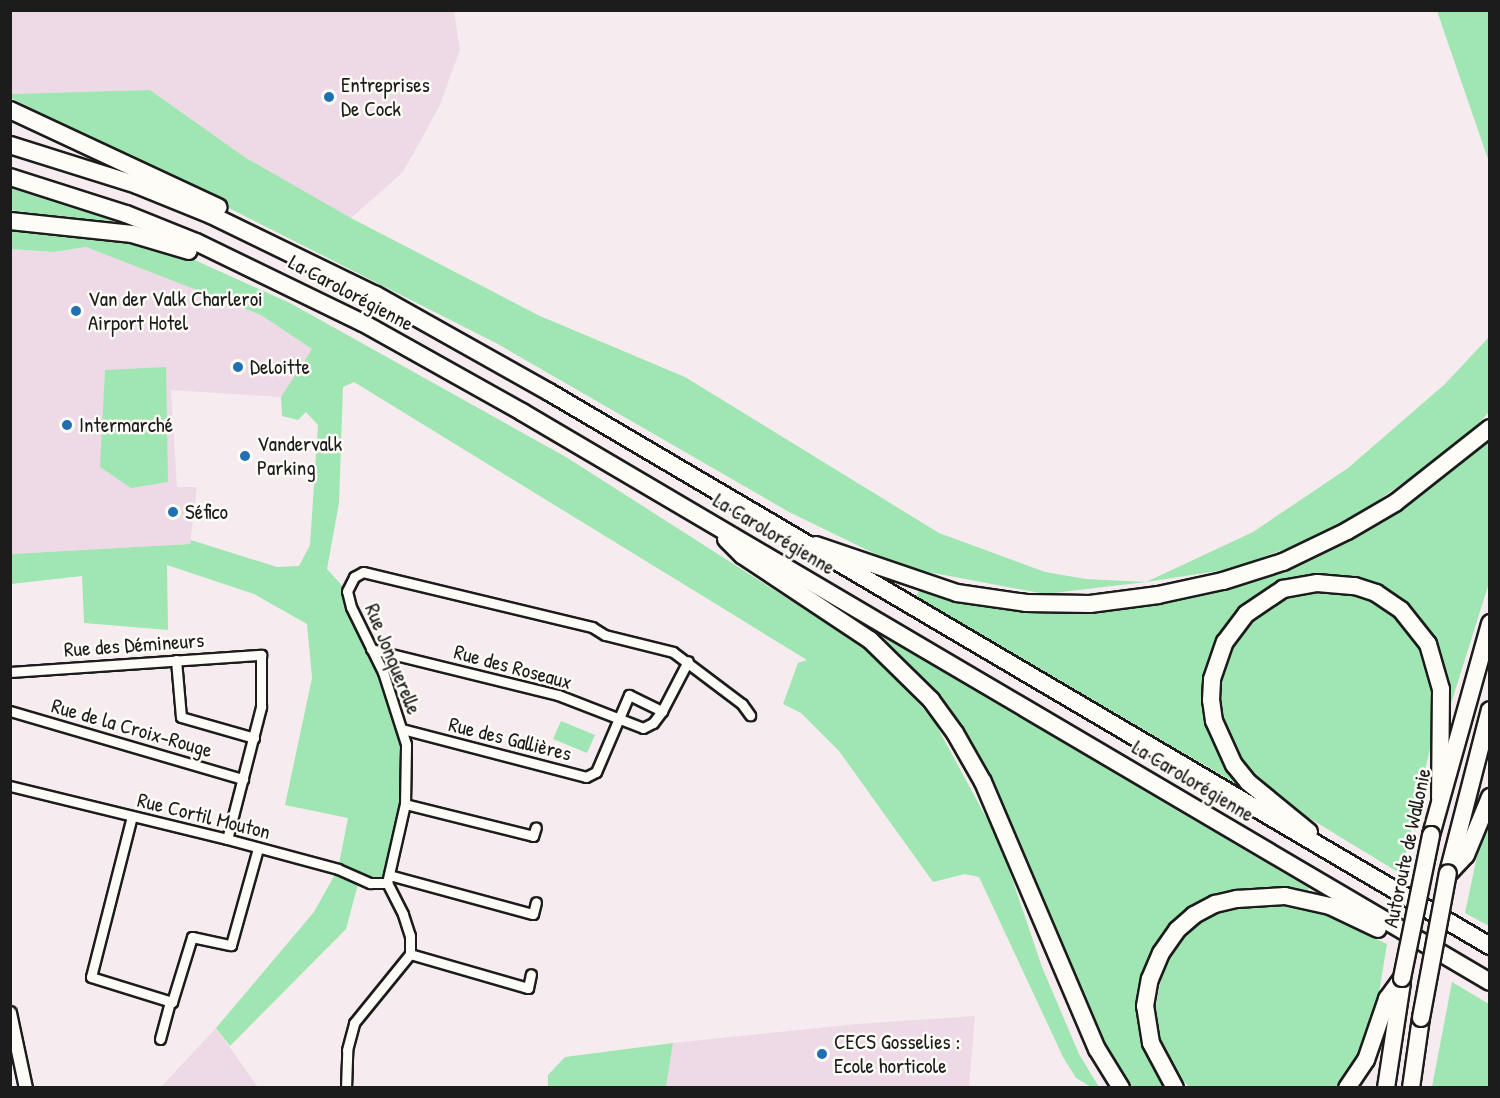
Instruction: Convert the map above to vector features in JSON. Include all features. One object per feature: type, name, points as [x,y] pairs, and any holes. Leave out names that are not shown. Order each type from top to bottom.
[{"type":"highway","points":[[10,110],[254,225],[282,247]]},
{"type":"highway","name":"La Carolorégienne","points":[[10,145],[136,185],[282,247],[474,350],[1490,946]]},
{"type":"highway","name":"La Carolorégienne","points":[[10,177],[126,214],[266,274],[460,377],[1490,982]]},
{"type":"highway","points":[[10,221],[132,234],[171,244],[240,272],[266,274]]},
{"type":"highway","points":[[800,541],[836,549],[957,593],[1026,603],[1090,604],[1158,595],[1223,581],[1282,562],[1347,531],[1395,503],[1490,428]]},
{"type":"highway","points":[[706,520],[742,555],[870,640],[931,700],[983,782],[1097,1049],[1121,1088]]},
{"type":"highway","points":[[1335,856],[1248,782],[1234,765],[1214,721],[1212,679],[1220,653],[1237,625],[1267,597],[1283,590],[1317,583],[1345,585],[1376,593],[1401,610],[1428,644],[1441,689],[1440,798]]},
{"type":"highway","name":"Autoroute de Wallonie","points":[[1393,1002],[1402,978],[1440,798],[1490,623]]},
{"type":"highway","points":[[1460,852],[1490,710]]},
{"type":"highway","points":[[1411,1088],[1421,1018],[1448,873],[1490,797]]},
{"type":"highway","points":[[1175,1088],[1150,1043],[1145,1006],[1150,979],[1161,953],[1177,930],[1194,915],[1215,904],[1237,899],[1285,896],[1330,906],[1383,931],[1430,947]]},
{"type":"highway","points":[[1464,931],[1490,941]]},
{"type":"highway","points":[[1347,1088],[1366,1060],[1393,1002]]},
{"type":"highway","points":[[1386,1088],[1393,1002]]},
{"type":"highway","points":[[1097,1049],[1099,1071],[1109,1088]]},
{"type":"main road","points":[[10,1013],[26,1088]]},
{"type":"street","name":"Rue Jonquerelle","points":[[388,879],[405,804],[406,744],[347,591],[354,577],[363,572],[592,627],[605,635],[672,652],[688,661],[742,704],[750,716]]},
{"type":"street","name":"Rue des Roseaux","points":[[371,649],[558,695],[643,728],[653,723],[662,711]]},
{"type":"street","name":"Rue des Démineurs","points":[[10,672],[261,655],[261,707],[254,738]]},
{"type":"street","points":[[176,660],[181,717],[254,738],[228,839]]},
{"type":"street","points":[[662,711],[688,661]]},
{"type":"street","name":"Rue des Gallières","points":[[402,729],[586,777],[596,772],[629,695],[662,711]]},
{"type":"street","name":"Rue de la Croix-Rouge","points":[[10,711],[243,779]]},
{"type":"street","name":"Rue Cortil Mouton","points":[[10,786],[228,839],[370,883],[388,879],[533,914],[536,902]]},
{"type":"street","points":[[405,804],[533,836],[536,827]]},
{"type":"street","points":[[132,816],[91,977],[170,1002]]},
{"type":"street","points":[[160,1039],[192,937],[231,945],[258,848]]},
{"type":"street","points":[[346,1088],[346,1050],[354,1023],[410,954],[410,936],[388,879]]},
{"type":"street","points":[[410,954],[528,988],[531,974]]},
{"type":"shaded area","points":[[10,11],[454,11],[460,50],[439,107],[403,172],[351,218],[253,163],[150,90],[11,94]]},
{"type":"shaded area","points":[[86,247],[261,315],[312,349],[281,397],[171,390],[177,487],[197,487],[190,544],[11,554],[11,249],[54,252]],"holes":[[[105,370],[131,488],[101,467]]]},
{"type":"shaded area","name":"CECS Gosselies : Ecole horticole","points":[[975,1016],[969,1087],[666,1088],[673,1043],[857,1024]]},
{"type":"shaded area","points":[[216,1028],[258,1087],[160,1088]]},
{"type":"green space","points":[[1437,11],[1489,11],[1489,162]]},
{"type":"green space","points":[[150,90],[246,158],[351,218],[540,316],[685,377],[939,533],[1045,572],[1086,579],[1146,582],[1045,594],[902,567],[789,512],[496,343],[11,98],[10,94]]},
{"type":"green space","points":[[11,188],[83,211],[130,227],[11,210]]},
{"type":"green space","points":[[10,224],[93,229],[188,257],[290,303],[566,457],[876,655],[934,721],[1000,843],[1042,967],[1079,1054],[1099,1087],[1091,1087],[1076,1078],[1063,1057],[979,877],[965,874],[933,882],[839,751],[801,713],[783,704],[798,663],[807,660],[354,382],[343,387],[339,503],[327,569],[347,591],[394,705],[406,750],[405,804],[387,883],[358,884],[346,929],[230,1046],[216,1028],[314,912],[338,869],[348,818],[285,805],[312,678],[307,624],[254,594],[167,565],[168,630],[84,623],[82,576],[11,584],[11,554],[190,544],[191,540],[277,567],[299,566],[310,545],[318,425],[306,412],[298,420],[282,416],[281,397],[312,349],[261,315],[86,247],[54,252],[11,249]]},
{"type":"green space","points":[[1489,337],[1489,412],[1462,441],[1376,502],[1315,538],[1231,569],[1146,582],[1253,532],[1348,468],[1445,384]]},
{"type":"green space","points":[[166,367],[168,482],[131,488],[100,467],[105,370]]},
{"type":"green space","points":[[1489,438],[1489,583],[1449,710],[1447,679],[1439,649],[1411,612],[1321,575],[1232,620],[1207,716],[1224,760],[1247,790],[916,596],[920,589],[1136,606],[1224,588],[1351,539],[1426,489]]},
{"type":"green space","points":[[1306,589],[1355,592],[1378,602],[1411,630],[1427,660],[1435,697],[1433,736],[1401,874],[1296,810],[1263,786],[1227,740],[1220,714],[1220,670],[1240,630],[1281,597]]},
{"type":"green space","points":[[882,636],[1309,888],[1306,894],[1200,906],[1141,999],[1170,1087],[1128,1087],[1091,1022],[991,780],[957,720],[927,682]]},
{"type":"green space","points":[[561,721],[595,735],[587,753],[553,739]]},
{"type":"green space","points":[[1489,819],[1489,926],[1465,913],[1480,842]]},
{"type":"green space","points":[[1270,904],[1322,913],[1387,944],[1377,1005],[1365,1043],[1351,1071],[1336,1087],[1189,1087],[1174,1070],[1160,1044],[1154,1015],[1164,964],[1190,929],[1203,920],[1226,910]]},
{"type":"green space","points":[[1452,982],[1489,1004],[1489,1087],[1432,1087]]},
{"type":"green space","points":[[673,1043],[666,1087],[548,1087],[548,1075],[565,1057]]},
{"type":"place","name":"Entreprises De Cock","points":[[329,97]]},
{"type":"place","name":"Van der Valk Charleroi Airport Hotel","points":[[76,311]]},
{"type":"place","name":"Deloitte","points":[[238,367]]},
{"type":"place","name":"Intermarché","points":[[67,425]]},
{"type":"place","name":"Vandervalk Parking","points":[[245,456]]},
{"type":"place","name":"Séfico","points":[[173,512]]},
{"type":"place","name":"CECS Gosselies : Ecole horticole","points":[[822,1054]]}]
